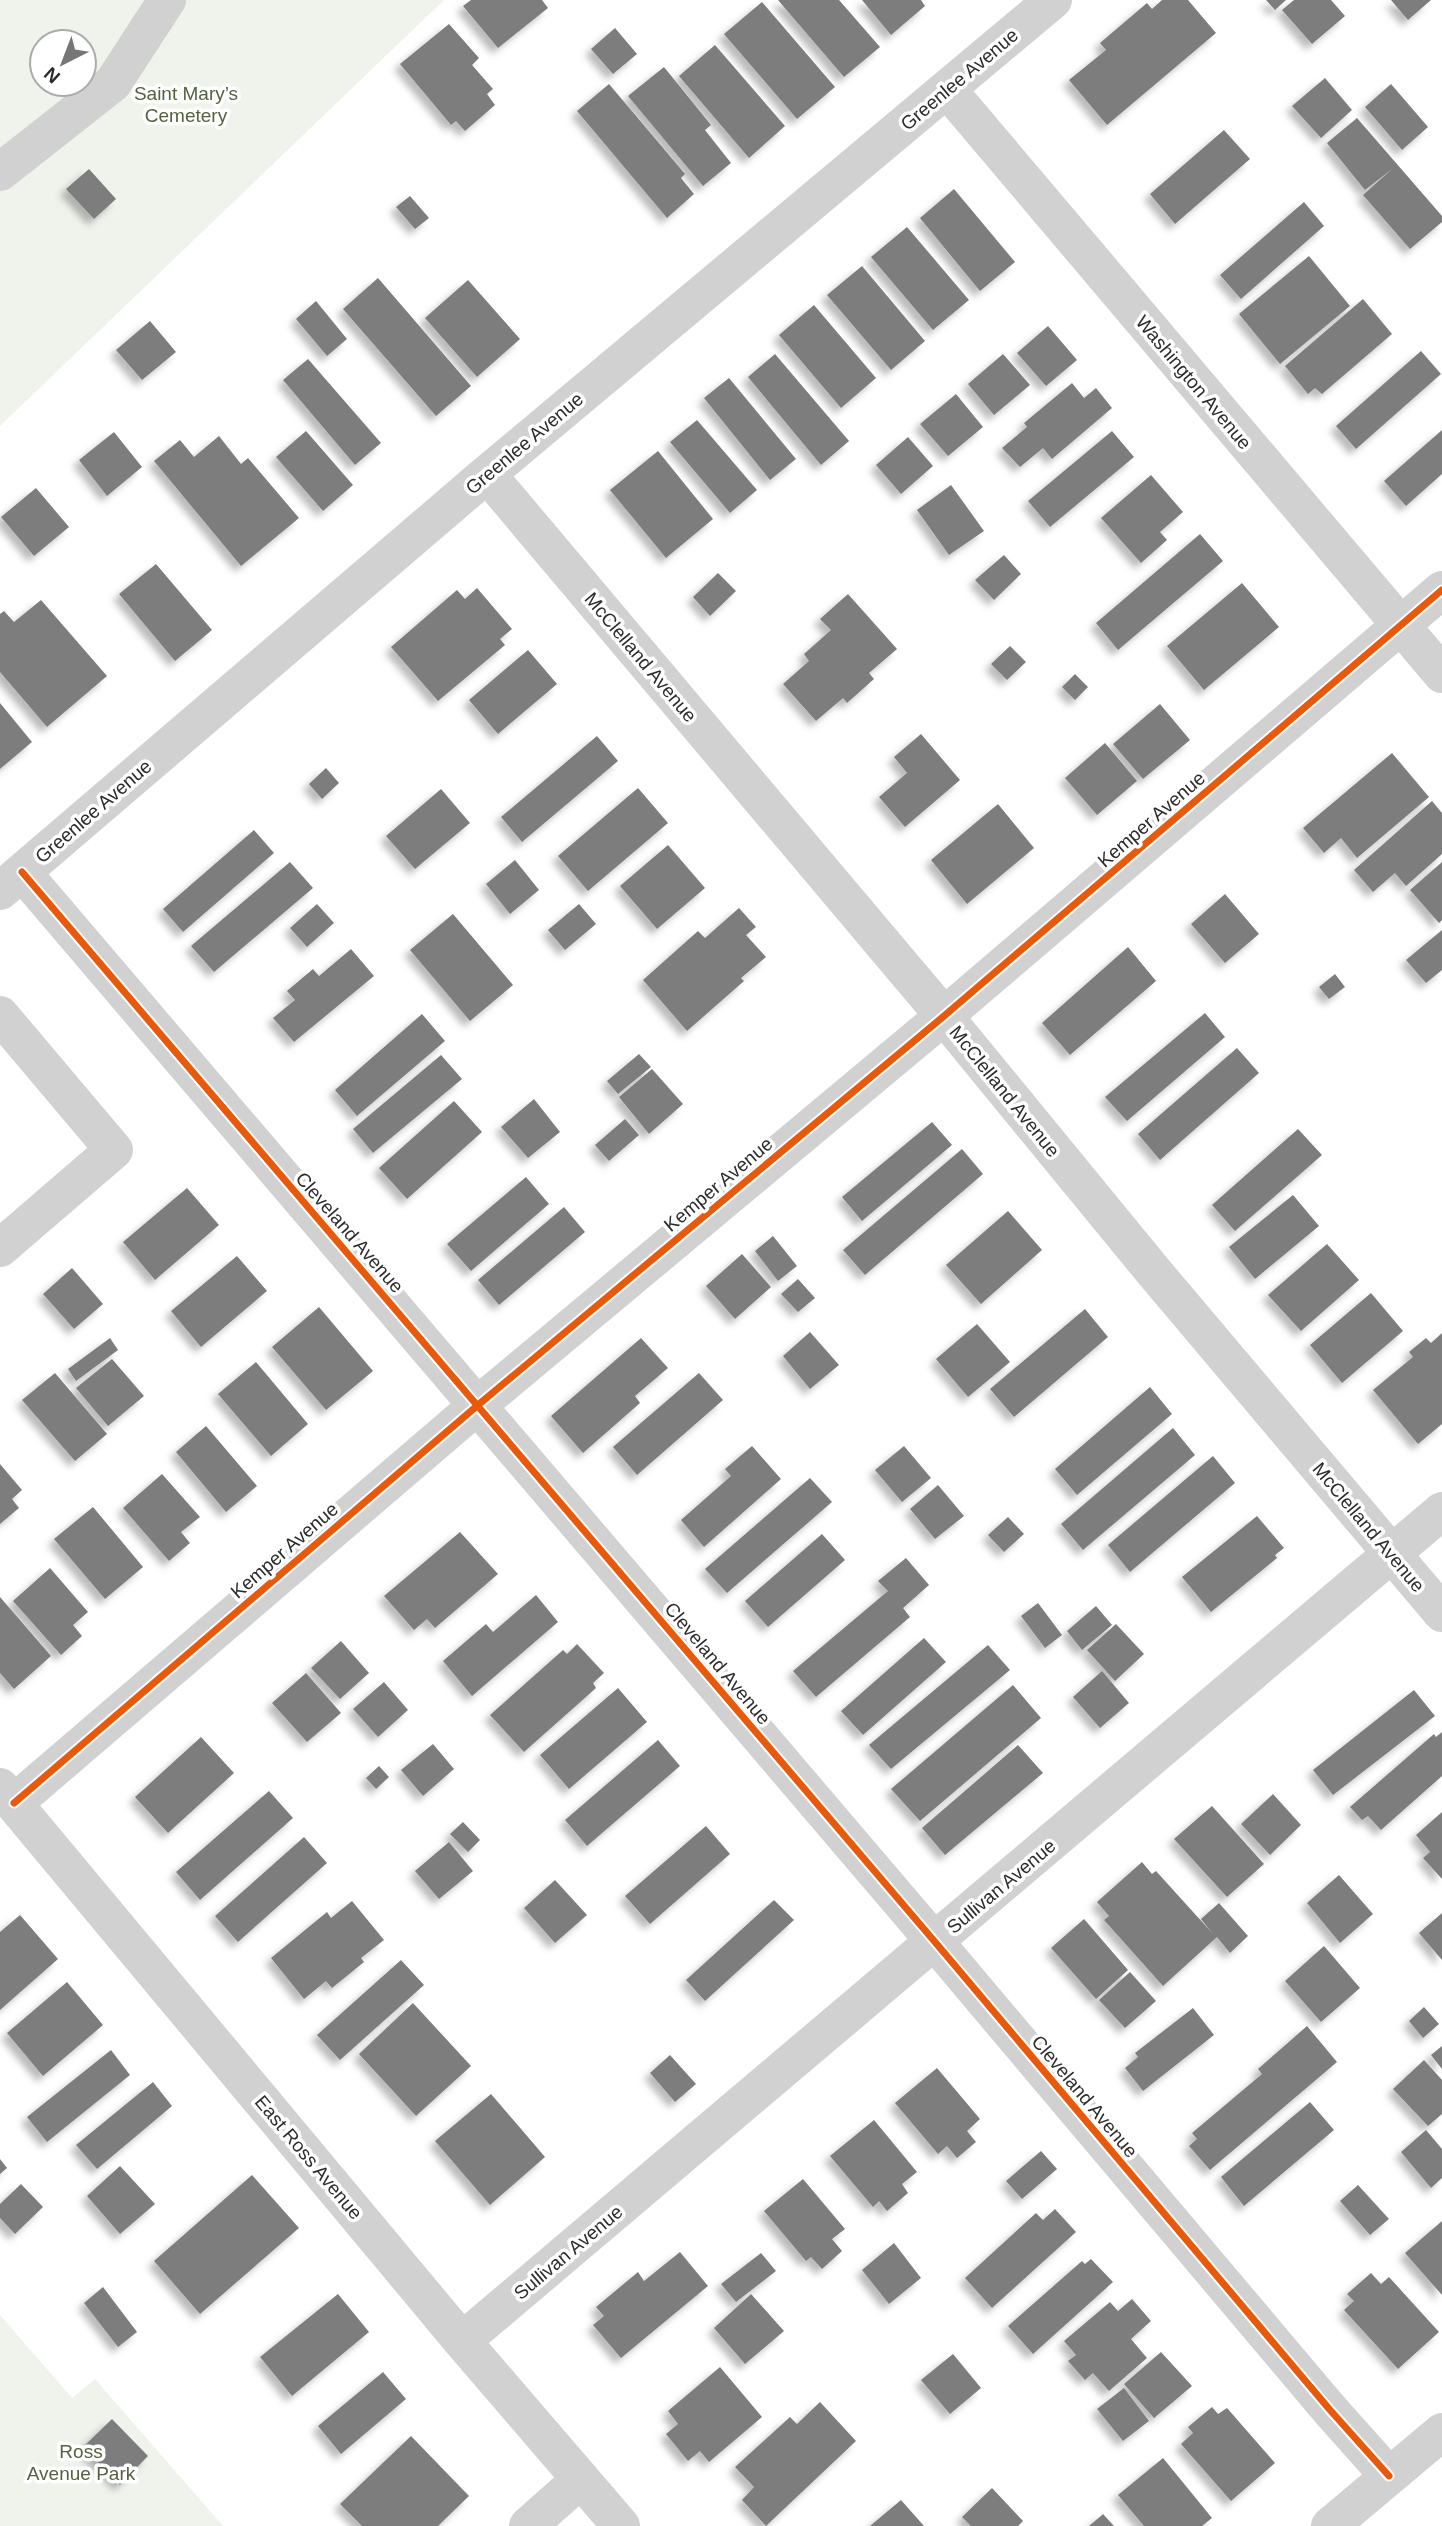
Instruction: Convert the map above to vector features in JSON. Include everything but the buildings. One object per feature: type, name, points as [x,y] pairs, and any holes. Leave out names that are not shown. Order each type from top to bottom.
[{"type":"street","points":[[0,172],[113,83],[167,0]]},
{"type":"street","name":"Greenlee Avenue","points":[[11,881],[487,474],[1053,0]]},
{"type":"street","name":"Washington Avenue","points":[[947,89],[1442,674]]},
{"type":"street","name":"McClelland Avenue","points":[[487,474],[1442,1613]]},
{"type":"street","name":"Kemper Avenue","points":[[7,1795],[944,1016],[1442,590]]},
{"type":"street","name":"Cleveland Avenue","points":[[11,881],[478,1405],[1321,2400],[1390,2476]]},
{"type":"street","points":[[0,1015],[114,1150],[0,1248]]},
{"type":"street","name":"Sullivan Avenue","points":[[462,2341],[1442,1511]]},
{"type":"street","name":"East Ross Avenue","points":[[7,1795],[462,2341],[621,2526]]},
{"type":"street","points":[[1331,2526],[1442,2432]]},
{"type":"street","points":[[528,2526],[581,2479]]},
{"type":"green space","name":"Saint Mary’s Cemetery","points":[[0,0],[444,0],[0,426]]},
{"type":"green space","name":"Ross Avenue Park","points":[[0,2315],[72,2398],[95,2379],[223,2526],[0,2526]]},
{"type":"cycle path","points":[[14,1803],[478,1405],[944,1016],[1442,590]]},
{"type":"cycle path","points":[[22,872],[1389,2476]]}]
